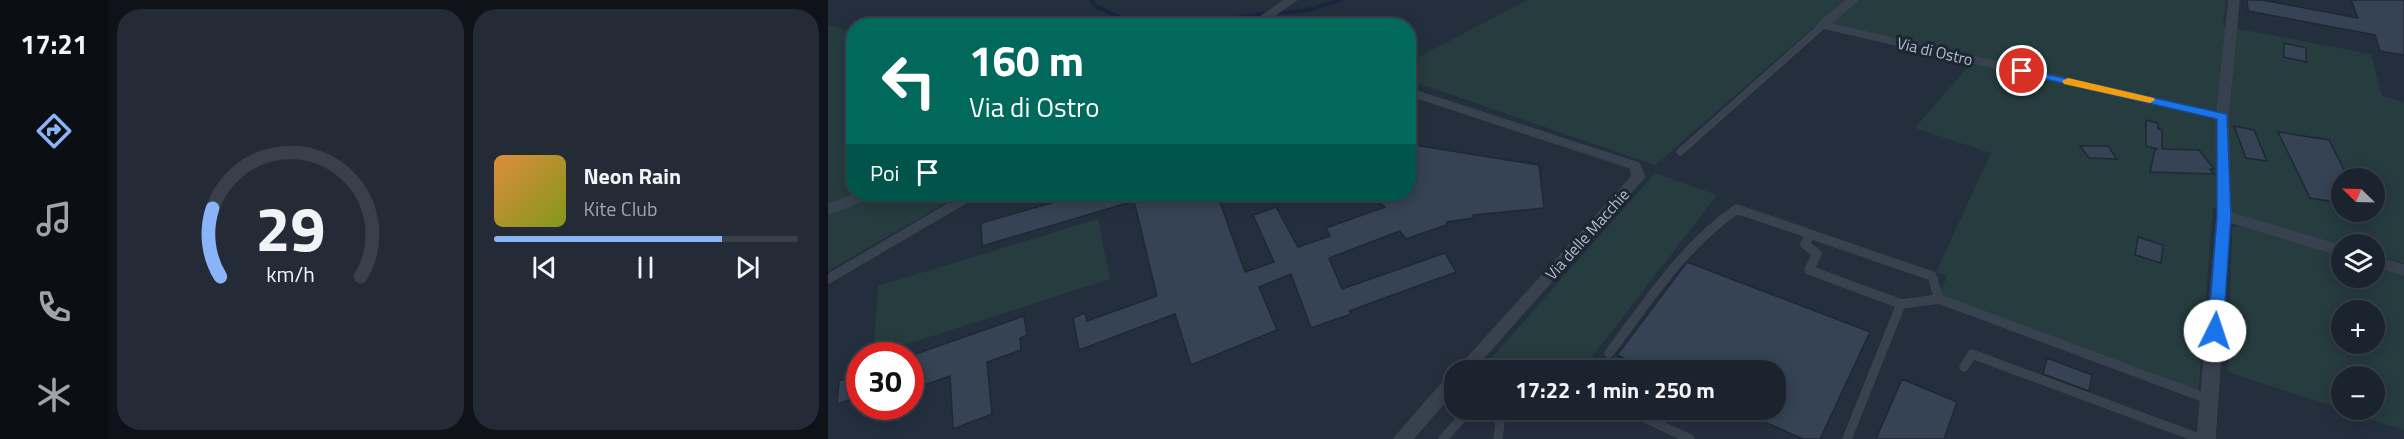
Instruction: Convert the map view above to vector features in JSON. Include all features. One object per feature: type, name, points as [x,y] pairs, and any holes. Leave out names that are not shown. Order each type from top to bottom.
[{"type":"street","points":[[1263,18],[1292,0]]},
{"type":"street","points":[[1820,24],[1853,0]]},
{"type":"street","points":[[2206,439],[2224,216],[2222,117],[2234,0]]},
{"type":"street","name":"Via di Ostro","points":[[1820,24],[2222,117]]},
{"type":"street","name":"Via delle Macchie","points":[[1416,94],[1635,166],[1639,177],[1473,360]]},
{"type":"street","points":[[828,210],[850,201]]},
{"type":"street","points":[[2224,216],[2331,248]]},
{"type":"street","points":[[2385,264],[2404,270]]},
{"type":"street","points":[[1402,439],[1444,395]]},
{"type":"lane","points":[[1680,152],[1820,24]]},
{"type":"lane","points":[[828,279],[960,201]]},
{"type":"lane","points":[[1609,353],[1683,258],[1719,219],[1737,209],[1932,276],[1939,299]]},
{"type":"lane","points":[[1811,234],[1805,244],[1816,254],[1809,270],[1901,304],[1939,299],[2210,400]]},
{"type":"lane","points":[[1846,439],[1901,304]]},
{"type":"lane","points":[[1964,367],[1972,354],[2201,439]]},
{"type":"lane","points":[[1443,439],[1460,420]]},
{"type":"lane","points":[[1498,420],[1498,439]]},
{"type":"lane","points":[[1649,420],[1690,439]]},
{"type":"green space","points":[[1528,0],[2226,0],[2223,26],[2371,54],[2382,96],[2404,102],[2404,263],[2385,258],[2385,234],[2331,234],[2331,242],[2213,208],[2198,395],[1937,300],[1947,276],[1936,272],[1991,153],[1915,128],[1971,63],[1814,27],[1655,165],[1416,82],[1416,58]]},
{"type":"green space","points":[[828,25],[846,30],[846,201],[949,201],[828,271]]},
{"type":"green space","points":[[1655,173],[1717,195],[1590,360],[1490,360]]},
{"type":"green space","points":[[1098,219],[1110,279],[914,342],[874,342],[878,286]]},
{"type":"green space","points":[[2242,226],[2331,253],[2331,288],[2385,288],[2385,269],[2404,274],[2404,430],[2373,420],[2385,420],[2385,366],[2331,366],[2331,406],[2228,372],[2232,227]]},
{"type":"building","points":[[2247,0],[2262,0],[2358,18],[2351,0],[2404,0],[2404,55],[2380,51],[2375,35],[2248,11]]},
{"type":"building","points":[[2284,43],[2306,48],[2306,62],[2284,57]]},
{"type":"building","points":[[2146,120],[2158,123],[2158,129],[2162,130],[2162,149],[2199,150],[2214,169],[2210,169],[2214,174],[2150,172],[2155,149],[2158,149],[2146,146]]},
{"type":"building","points":[[2234,126],[2254,130],[2267,161],[2246,158]]},
{"type":"building","points":[[2278,132],[2329,140],[2343,168],[2331,168],[2331,201],[2310,198]]},
{"type":"building","points":[[1416,145],[1539,165],[1544,208],[1473,215],[1473,218],[1447,222],[1446,225],[1406,239],[1400,231],[1329,258],[1342,289],[1445,253],[1456,272],[1349,311],[1351,314],[1311,328],[1291,274],[1259,287],[1277,330],[1191,365],[1175,314],[1079,350],[1073,318],[1085,313],[1087,321],[1157,296],[1134,201],[1220,201],[1245,272],[1274,262],[1253,215],[1276,207],[1298,247],[1330,236],[1326,228],[1385,207],[1377,201],[1416,201]]},
{"type":"building","points":[[2080,146],[2108,146],[2117,159],[2089,158]]},
{"type":"building","points":[[1058,201],[1134,201],[982,246],[981,223]]},
{"type":"building","points":[[2138,237],[2163,245],[2161,263],[2135,255]]},
{"type":"building","points":[[1687,262],[1870,332],[1820,439],[1803,439],[1760,420],[1786,420],[1786,360],[1628,360],[1617,355]]},
{"type":"building","points":[[1024,316],[1027,335],[1020,338],[1021,350],[987,362],[992,414],[953,429],[950,376],[924,385],[924,351]]},
{"type":"building","points":[[2047,358],[2092,375],[2089,391],[2043,374]]},
{"type":"building","points":[[846,379],[846,401],[837,404],[839,381]]},
{"type":"building","points":[[1902,379],[1957,402],[1944,439],[1876,439]]},
{"type":"waterway","points":[[1091,0],[1097,7],[1122,18]]},
{"type":"waterway","points":[[1237,18],[1305,11],[1340,0]]},
{"type":"slow traffic","points":[[2068,81],[2150,100]]},
{"type":"route","points":[[2022,71],[2222,117],[2224,216],[2215,331]]}]
